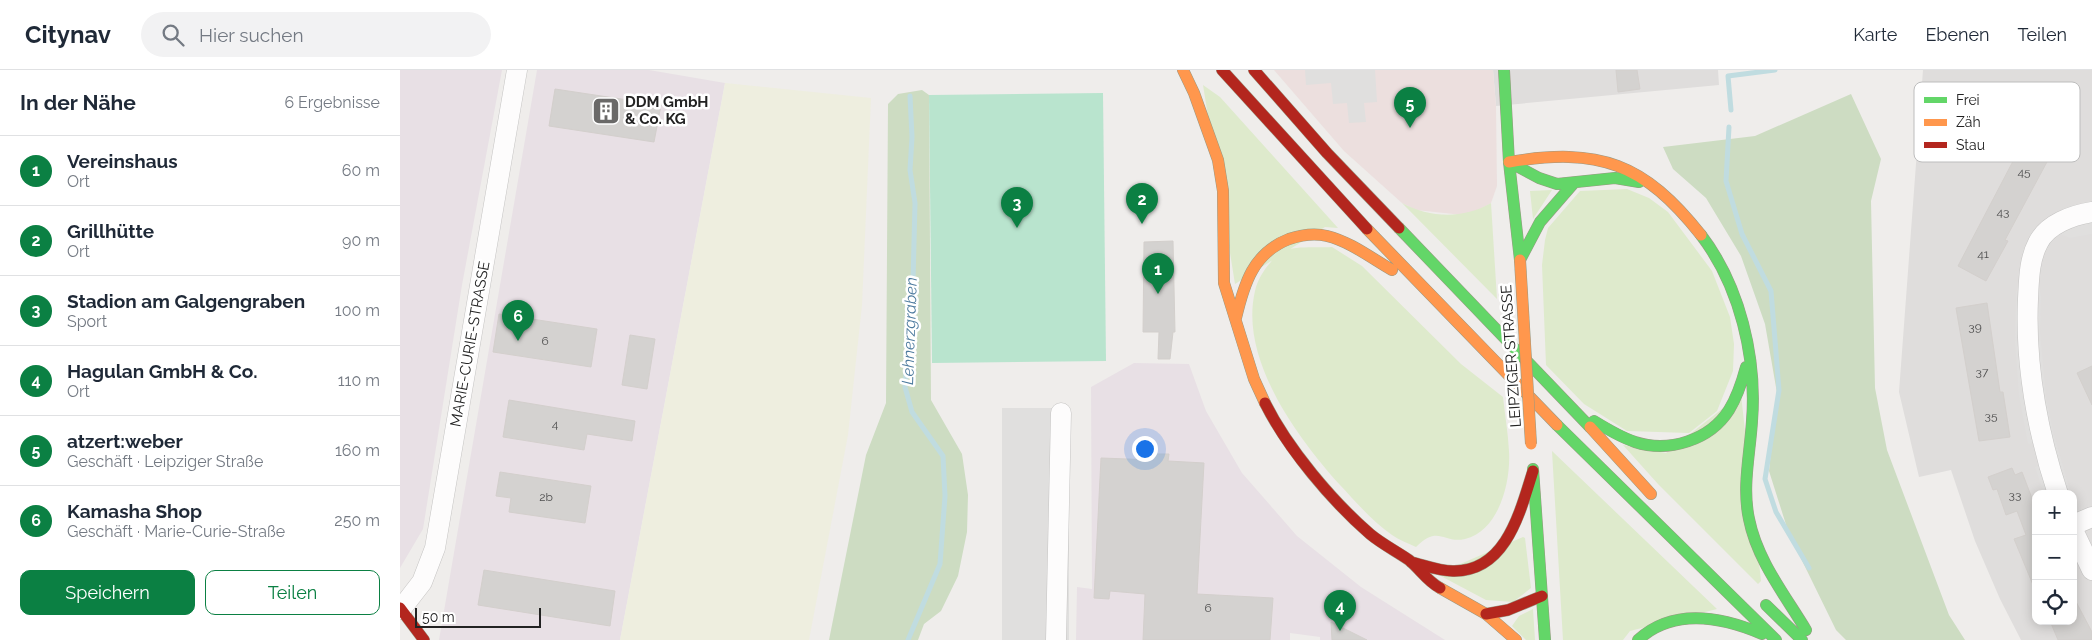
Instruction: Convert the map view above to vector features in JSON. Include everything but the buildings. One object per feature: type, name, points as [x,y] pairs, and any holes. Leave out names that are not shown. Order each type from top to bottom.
[{"type":"main road","points":[[1184,70],[1198,101],[1218,160],[1223,191],[1224,283],[1254,378],[1267,406],[1289,441],[1342,506],[1371,535],[1411,562],[1429,582],[1486,614],[1516,640]]},
{"type":"main road","points":[[1222,70],[1310,170],[1420,287],[1660,528],[1776,640]]},
{"type":"main road","points":[[1254,70],[1327,154],[1662,504]]},
{"type":"main road","name":"LEIPZIGER STRASSE","points":[[1504,70],[1509,162],[1520,260],[1546,640]]},
{"type":"main road","points":[[1509,162],[1544,156],[1596,158],[1619,165],[1653,185],[1676,204],[1701,235],[1724,275],[1740,314],[1750,353],[1753,394],[1745,486],[1749,520],[1759,552],[1812,640]]},
{"type":"main road","points":[[1509,162],[1539,178],[1557,184],[1573,184],[1615,178],[1653,185]]},
{"type":"main road","points":[[1520,260],[1540,222],[1573,184]]},
{"type":"main road","points":[[1236,318],[1251,268],[1263,254],[1279,242],[1302,235],[1325,235],[1338,240],[1420,287]]},
{"type":"main road","points":[[1573,409],[1625,438],[1653,446],[1680,444],[1705,435],[1725,416],[1739,390],[1750,353]]},
{"type":"main road","points":[[1411,562],[1452,571],[1466,571],[1483,565],[1496,555],[1507,542],[1533,471]]},
{"type":"main road","points":[[1486,614],[1502,614],[1515,610],[1542,596]]},
{"type":"main road","points":[[1760,599],[1802,640]]},
{"type":"main road","points":[[401,608],[424,640]]},
{"type":"main road","points":[[1638,640],[1646,633],[1676,618],[1703,616],[1729,620],[1776,640]]},
{"type":"street","name":"MARIE-CURIE-STRASSE","points":[[401,608],[422,582],[436,548],[517,70]]},
{"type":"street","points":[[2057,490],[2042,447],[2030,378],[2027,324],[2030,268],[2038,242],[2055,224],[2092,212]]},
{"type":"street","points":[[1056,640],[1061,413]]},
{"type":"street","points":[[2077,523],[2092,517]]},
{"type":"street","points":[[2075,535],[2092,570]]},
{"type":"shaded area","points":[[400,70],[502,70],[462,285],[423,529],[400,568]]},
{"type":"shaded area","points":[[537,70],[649,70],[725,83],[620,640],[439,640]]},
{"type":"shaded area","points":[[1274,70],[1493,70],[1496,106],[1497,186],[1491,203],[1475,212],[1463,215],[1416,210],[1402,203],[1344,151]]},
{"type":"shaded area","points":[[1305,70],[1375,70],[1377,102],[1364,103],[1366,122],[1349,123],[1347,103],[1333,104],[1331,83],[1306,85]]},
{"type":"shaded area","points":[[1493,70],[1718,70],[1719,85],[1496,106]]},
{"type":"shaded area","points":[[1923,70],[2092,70],[2092,640],[2021,640],[2000,599],[1975,541],[1951,470],[1919,477],[1899,392],[1916,162],[2080,162],[2080,82],[1922,82]]},
{"type":"shaded area","points":[[725,83],[871,98],[862,305],[848,435],[809,640],[620,640]]},
{"type":"shaded area","points":[[2092,219],[2092,234],[2070,238],[2055,232]]},
{"type":"shaded area","points":[[2022,280],[2034,443],[2028,444],[2019,395],[2015,342],[2016,292]]},
{"type":"shaded area","points":[[2037,280],[2041,296],[2040,332],[2046,398],[2053,431],[2070,490],[2064,490],[2047,431],[2037,362]]},
{"type":"shaded area","points":[[1134,363],[1189,364],[1206,411],[1242,473],[1297,536],[1361,587],[1445,640],[1320,640],[1320,637],[1290,633],[1290,640],[1076,640],[1077,587],[1092,589],[1091,387]]},
{"type":"shaded area","points":[[1002,408],[1069,408],[1069,640],[1002,640]]},
{"type":"shaded area","points":[[2040,465],[2049,490],[2043,490],[2035,467]]},
{"type":"green space","points":[[1203,85],[1220,97],[1338,228],[1325,227],[1235,284]]},
{"type":"green space","points":[[922,90],[929,95],[931,400],[962,454],[968,495],[967,532],[958,576],[941,611],[924,624],[918,640],[829,640],[866,455],[886,403],[888,104],[898,94]]},
{"type":"green space","points":[[1103,93],[1106,361],[932,363],[929,95]]},
{"type":"green space","points":[[1851,94],[1881,159],[1871,201],[1875,388],[1887,450],[1949,615],[1965,640],[1846,640],[1836,630],[1789,534],[1769,471],[1777,393],[1765,324],[1741,256],[1706,198],[1673,169],[1663,147],[1755,136]]},
{"type":"green space","points":[[1627,189],[1649,198],[1668,212],[1712,271],[1730,317],[1734,344],[1733,371],[1717,411],[1689,433],[1627,431],[1584,404],[1546,365],[1542,265],[1548,228],[1580,191]]},
{"type":"green space","points":[[1552,190],[1533,219],[1530,191]]},
{"type":"green space","points":[[1402,203],[1424,212],[1446,215],[1469,212],[1491,203],[1497,299]]},
{"type":"green space","points":[[1332,247],[1362,266],[1461,364],[1503,397],[1509,451],[1508,477],[1500,504],[1494,516],[1477,534],[1458,540],[1441,536],[1430,537],[1416,547],[1392,535],[1365,512],[1323,466],[1306,444],[1275,396],[1255,343],[1252,317],[1257,285],[1262,273],[1281,253],[1291,249]]},
{"type":"green space","points":[[1741,394],[1761,581],[1758,584],[1658,484],[1623,445],[1666,453]]},
{"type":"green space","points":[[1552,451],[1717,609],[1630,631],[1623,640],[1563,640]]},
{"type":"green space","points":[[1523,537],[1525,538],[1531,588],[1513,602],[1486,600],[1437,574]]},
{"type":"green space","points":[[1533,609],[1535,640],[1526,640],[1512,626],[1519,616]]},
{"type":"waterway","points":[[1731,110],[1728,76],[1775,70]]},
{"type":"waterway","name":"Lehnerzgraben","points":[[908,640],[940,564],[945,496],[943,456],[912,412],[905,387],[913,282],[915,203],[910,170],[912,137],[910,96]]},
{"type":"waterway","points":[[1729,127],[1726,181],[1742,234],[1771,291],[1779,390],[1765,479],[1776,512],[1809,568]]},
{"type":"traffic: fast","points":[[1504,70],[1509,162],[1520,260]]},
{"type":"traffic: fast","points":[[1509,162],[1539,178],[1557,184],[1615,178],[1639,182]]},
{"type":"traffic: fast","points":[[1520,260],[1540,222],[1573,184]]},
{"type":"traffic: fast","points":[[1399,228],[1590,427]]},
{"type":"traffic: fast","points":[[1701,235],[1715,255],[1736,300],[1748,348],[1753,397],[1746,495],[1749,519],[1758,549],[1765,563],[1806,630]]},
{"type":"traffic: fast","points":[[1594,421],[1624,438],[1648,445],[1675,445],[1688,441],[1711,429],[1729,410],[1741,384],[1746,367]]},
{"type":"traffic: fast","points":[[1557,425],[1776,640]]},
{"type":"traffic: fast","points":[[1533,469],[1545,640]]},
{"type":"traffic: fast","points":[[1766,605],[1802,640]]},
{"type":"traffic: fast","points":[[1638,640],[1652,630],[1667,623],[1698,618],[1731,623],[1762,634]]},
{"type":"traffic: slow","points":[[1183,70],[1194,93],[1218,160],[1223,191],[1224,283],[1254,379],[1265,403]]},
{"type":"traffic: slow","points":[[1509,162],[1569,157],[1594,160],[1617,166],[1639,176],[1660,191],[1701,235]]},
{"type":"traffic: slow","points":[[1367,229],[1557,425]]},
{"type":"traffic: slow","points":[[1236,318],[1247,282],[1259,261],[1277,245],[1298,236],[1318,235],[1336,239],[1353,246],[1392,270]]},
{"type":"traffic: slow","points":[[1520,260],[1531,444]]},
{"type":"traffic: slow","points":[[1590,427],[1651,494]]},
{"type":"traffic: slow","points":[[1440,588],[1486,614],[1516,640]]},
{"type":"traffic: jam","points":[[1222,70],[1367,229]]},
{"type":"traffic: jam","points":[[1254,70],[1327,153],[1399,228]]},
{"type":"traffic: jam","points":[[1265,403],[1298,456],[1341,506],[1370,534],[1409,560],[1431,582],[1440,588]]},
{"type":"traffic: jam","points":[[1411,562],[1448,571],[1471,569],[1486,562],[1498,551],[1508,537],[1516,521],[1533,471]]},
{"type":"traffic: jam","points":[[1486,614],[1508,610],[1542,596]]},
{"type":"traffic: jam","points":[[400,608],[424,640]]},
{"type":"place","name":"DDM GmbH & Co. KG","points":[[606,111]]},
{"type":"place","name":"atzert:weber","points":[[1410,128]]},
{"type":"place","name":"Grillhütte","points":[[1142,224]]},
{"type":"place","name":"Stadion am Galgengraben","points":[[1017,228]]},
{"type":"place","name":"Vereinshaus","points":[[1158,294]]},
{"type":"place","name":"Kamasha Shop","points":[[518,341]]},
{"type":"place","name":"Hagulan GmbH & Co.","points":[[1340,631]]}]
